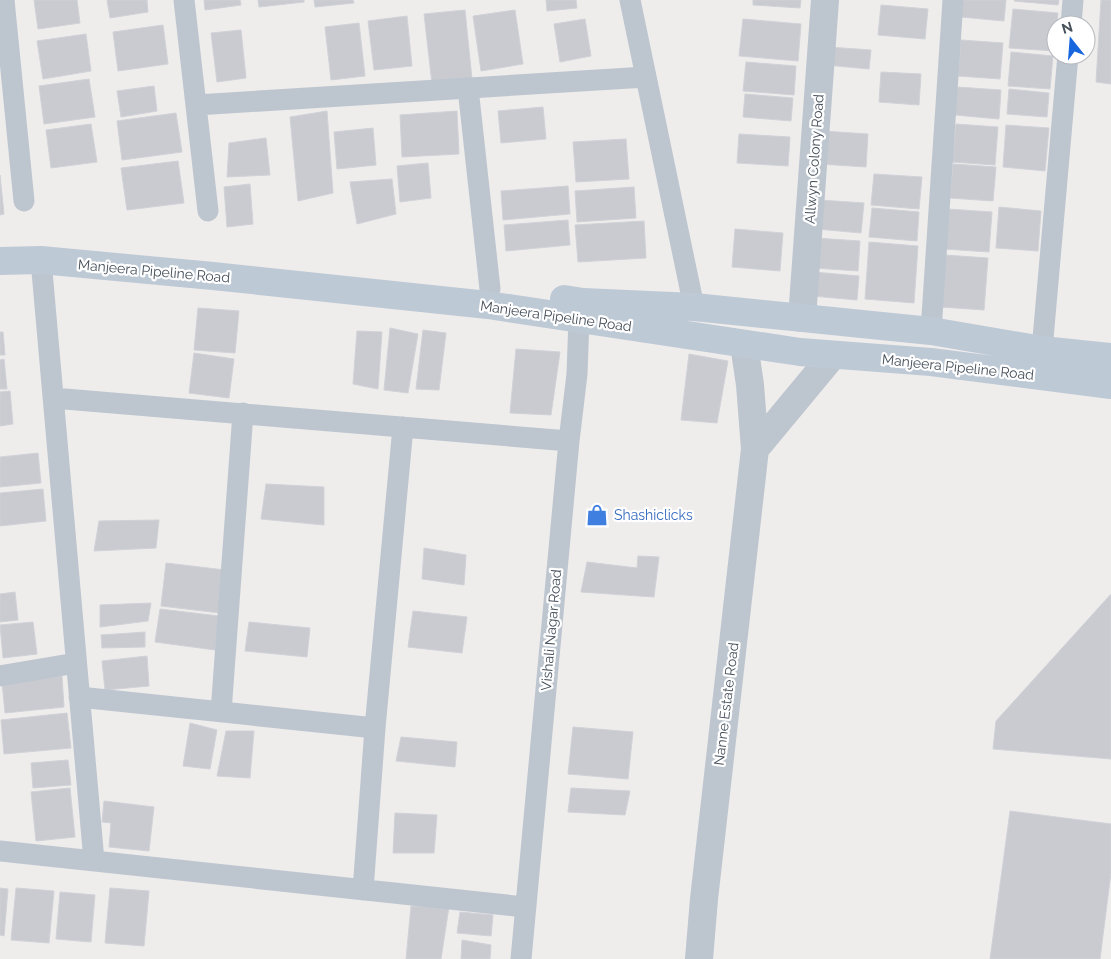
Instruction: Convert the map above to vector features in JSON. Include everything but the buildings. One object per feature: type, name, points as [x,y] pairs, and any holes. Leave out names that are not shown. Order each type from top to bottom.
[{"type":"main road","name":"Manjeera Pipeline Road","points":[[0,245],[33,244],[214,259],[490,289],[744,344],[800,352],[931,362],[1111,385]]},
{"type":"main road","name":"Manjeera Pipeline Road","points":[[0,261],[41,260],[488,305],[581,310],[694,307],[931,331],[1042,350],[1111,358]]},
{"type":"street","points":[[4,0],[24,201]]},
{"type":"street","points":[[184,0],[208,211]]},
{"type":"street","points":[[630,0],[694,307]]},
{"type":"street","name":"Allwyn Colony Road","points":[[802,318],[825,0]]},
{"type":"street","points":[[931,331],[953,0]]},
{"type":"street","points":[[1072,15],[1073,0]]},
{"type":"street","points":[[1042,350],[1067,65]]},
{"type":"street","points":[[196,105],[646,77]]},
{"type":"street","points":[[468,88],[490,289]]},
{"type":"street","points":[[41,260],[94,861]]},
{"type":"street","name":"Vishali Nagar Road","points":[[521,959],[569,441],[577,374],[581,310]]},
{"type":"street","name":"Nanne Estate Road","points":[[699,959],[704,899],[755,449],[750,385],[744,344]]},
{"type":"street","points":[[755,449],[832,355]]},
{"type":"street","points":[[53,398],[569,441]]},
{"type":"street","points":[[221,712],[243,413]]},
{"type":"street","points":[[363,890],[375,728],[403,427]]},
{"type":"street","points":[[0,676],[76,663]]},
{"type":"street","points":[[79,697],[375,728]]},
{"type":"street","points":[[0,851],[525,907]]},
{"type":"place","name":"Shashiclicks","points":[[597,515]]}]
